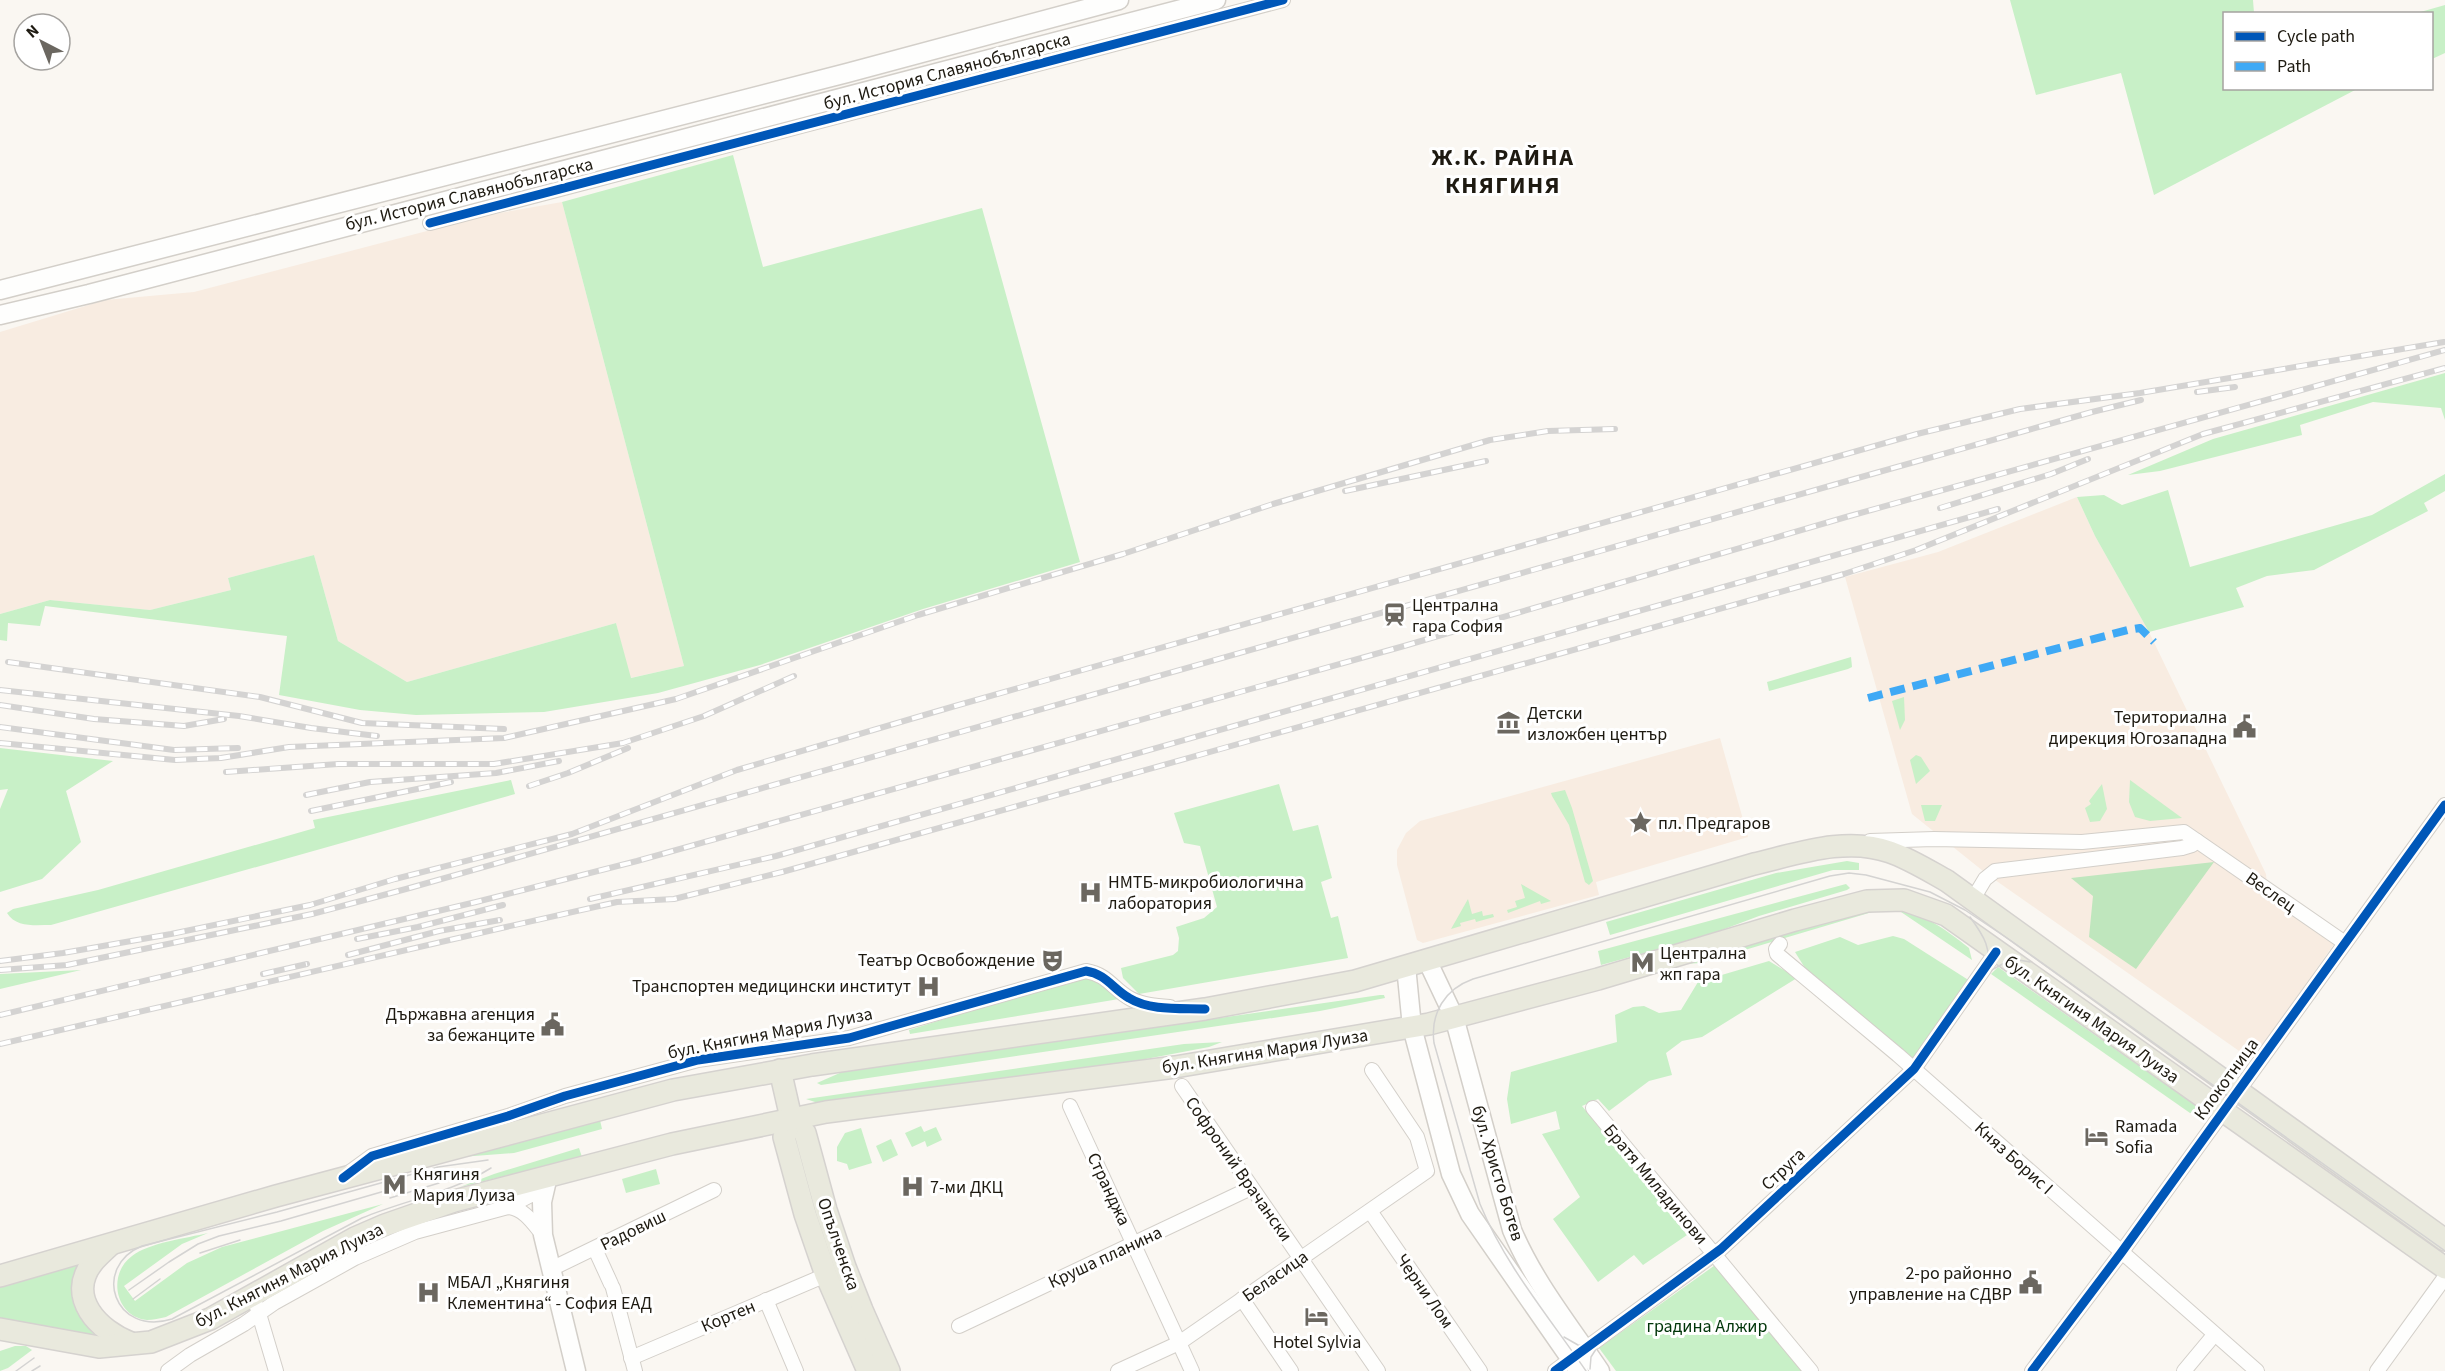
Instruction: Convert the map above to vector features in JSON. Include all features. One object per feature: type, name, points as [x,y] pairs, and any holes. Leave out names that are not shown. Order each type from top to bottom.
[{"type":"main road","name":"бул. История Славянобългарска","points":[[0,290],[847,73],[1119,0]]},
{"type":"main road","name":"бул. История Славянобългарска","points":[[4,316],[1216,0]]},
{"type":"main road","name":"бул. Княгиня Мария Луиза","points":[[0,1276],[343,1178],[674,1090],[780,1070],[1205,1009],[1318,989],[1427,960],[1754,864],[1845,845],[1889,852],[1929,870],[1973,899],[2445,1239]]},
{"type":"main road","name":"бул. Княгиня Мария Луиза","points":[[0,1329],[99,1347],[151,1342],[256,1304],[385,1225],[454,1201],[672,1144],[790,1118],[863,1106],[1175,1067],[1412,1027],[1618,973],[1794,920],[1883,899],[1904,900],[1946,915],[2443,1265]]},
{"type":"main road","name":"бул. Христо Ботев","points":[[1427,960],[1454,1017],[1512,1230],[1525,1260],[1579,1360]]},
{"type":"main road","name":"бул. Христо Ботев","points":[[1406,966],[1412,1027],[1446,1158],[1460,1195],[1508,1270],[1579,1360],[1600,1371]]},
{"type":"main road","name":"Опълченска","points":[[780,1070],[790,1118],[784,1137],[805,1214],[826,1275],[868,1371]]},
{"type":"main road","name":"Опълченска","points":[[790,1118],[805,1133],[826,1210],[845,1267],[889,1371]]},
{"type":"main road","points":[[548,1176],[542,1202],[543,1235],[576,1371]]},
{"type":"main road","points":[[110,1245],[92,1262],[83,1292],[87,1308],[104,1330],[114,1337],[135,1345]]},
{"type":"main road","points":[[0,1265],[54,1260]]},
{"type":"main road","points":[[0,1345],[10,1340],[40,1336]]},
{"type":"street","name":"бул. История Славянобългарска","points":[[430,223],[1283,0]]},
{"type":"street","name":"Клокотница","points":[[2032,1371],[2121,1253],[2445,805]]},
{"type":"street","name":"Веслец","points":[[1845,845],[1872,841],[1935,839],[2082,842],[2183,831],[2345,943]]},
{"type":"street","points":[[1973,899],[1985,879],[1995,871],[2182,848],[2197,841]]},
{"type":"street","name":"Княз Борис I","points":[[1780,944],[1776,949],[1777,954],[1914,1069],[2257,1371]]},
{"type":"street","name":"Струга","points":[[1555,1371],[1579,1360],[1716,1257],[1914,1069],[1996,952]]},
{"type":"street","name":"бул. Княгиня Мария Луиза","points":[[343,1178],[372,1156],[508,1116],[565,1096],[698,1060],[849,1038],[1086,971],[1097,973],[1130,999],[1142,1003],[1205,1009]]},
{"type":"street","name":"Беласица","points":[[1118,1371],[1179,1343],[1427,1171],[1417,1137],[1372,1070]]},
{"type":"street","name":"Софроний Врачански","points":[[1182,1086],[1378,1371]]},
{"type":"street","name":"Странджа","points":[[1071,1106],[1192,1371]]},
{"type":"street","name":"Братя Миладинови","points":[[1593,1108],[1811,1371]]},
{"type":"street","points":[[168,1371],[190,1355],[244,1324],[256,1304],[306,1284],[355,1258],[415,1232],[508,1207],[528,1196],[548,1176]]},
{"type":"street","name":"Круша планина","points":[[959,1326],[1251,1188]]},
{"type":"street","name":"Радовиш","points":[[551,1269],[714,1190]]},
{"type":"street","points":[[508,1207],[516,1208],[524,1213],[543,1235]]},
{"type":"street","name":"Черни Лом","points":[[1370,1211],[1480,1371]]},
{"type":"street","points":[[595,1249],[612,1286],[633,1364]]},
{"type":"street","points":[[2377,1371],[2434,1292],[2443,1265]]},
{"type":"street","name":"Кортен","points":[[633,1364],[766,1300],[826,1275]]},
{"type":"street","points":[[256,1304],[306,1284]]},
{"type":"street","points":[[1242,1299],[1291,1371]]},
{"type":"street","points":[[766,1300],[796,1371]]},
{"type":"street","points":[[256,1304],[276,1371]]},
{"type":"street","points":[[2184,1371],[2214,1335]]},
{"type":"shaded area","points":[[562,202],[684,666],[630,678],[616,623],[407,682],[338,641],[314,555],[228,578],[231,590],[150,610],[50,600],[0,614],[0,332],[105,300],[194,292],[488,215]]},
{"type":"shaded area","points":[[2077,497],[2095,536],[2149,632],[2266,874],[2268,896],[2334,944],[2252,1060],[1988,875],[1912,814],[1845,577],[1938,552]]},
{"type":"shaded area","name":"пл. Предгаров","points":[[1720,738],[1748,837],[1596,882],[1599,895],[1423,943],[1417,940],[1397,865],[1397,850],[1406,833],[1420,821]]},
{"type":"green space","points":[[2010,0],[2253,0],[2254,12],[2223,12],[2223,90],[2355,90],[2154,195],[2121,73],[2036,95]]},
{"type":"green space","points":[[2445,5],[2445,53],[2433,59],[2433,12],[2420,12]]},
{"type":"green space","points":[[733,155],[763,267],[982,208],[1080,562],[923,609],[760,665],[658,693],[544,712],[416,715],[360,710],[279,695],[287,636],[45,606],[40,626],[8,623],[7,641],[0,640],[0,614],[50,600],[150,610],[231,590],[228,578],[314,555],[338,641],[407,682],[616,623],[631,678],[684,666],[562,202]]},
{"type":"green space","points":[[2445,373],[2445,420],[2441,408],[2373,402],[2300,425],[2302,435],[2160,471],[2128,475],[2213,439]]},
{"type":"green space","points":[[2445,474],[2445,491],[2424,503],[2428,511],[2314,570],[2267,576],[2236,588],[2244,607],[2149,632],[2095,536],[2077,497],[2104,495],[2122,505],[2168,490],[2190,567],[2372,515]]},
{"type":"green space","points":[[1851,657],[1852,667],[1848,669],[1769,691],[1767,682]]},
{"type":"green space","points":[[1904,697],[1905,720],[1900,730],[1892,701]]},
{"type":"green space","points":[[0,748],[113,761],[66,791],[81,842],[42,879],[0,892],[0,809],[8,789],[0,790]]},
{"type":"green space","points":[[1916,755],[1921,757],[1930,771],[1916,784],[1910,760]]},
{"type":"green space","points":[[511,780],[515,794],[51,925],[21,923],[7,913],[13,909],[98,890],[315,828],[313,820]]},
{"type":"green space","points":[[2130,780],[2182,818],[2150,821],[2135,817],[2129,802]]},
{"type":"green space","points":[[1279,784],[1293,831],[1318,825],[1332,878],[1321,882],[1331,918],[1338,916],[1348,958],[1139,994],[1123,978],[1121,968],[1173,955],[1178,951],[1179,938],[1176,927],[1204,918],[1217,907],[1200,846],[1184,843],[1174,813]]},
{"type":"green space","points":[[2102,784],[2107,809],[2100,821],[2090,822],[2085,808],[2091,804],[2089,801]]},
{"type":"green space","points":[[1565,790],[1593,881],[1589,885],[1585,882],[1569,825],[1551,793]]},
{"type":"green space","points":[[1921,805],[1942,805],[1935,821],[1925,821]]},
{"type":"green space","points":[[1847,861],[1859,863],[1859,870],[1833,870],[1610,935],[1606,922],[1776,873]]},
{"type":"green space","points":[[2214,862],[2136,969],[2089,937],[2093,896],[2071,878]]},
{"type":"green space","points":[[1521,884],[1551,901],[1541,904],[1540,901],[1508,913],[1507,910],[1517,907],[1515,901],[1525,898]]},
{"type":"green space","points":[[1846,884],[1850,888],[1847,890],[1759,916],[1706,936],[1601,965],[1598,951]]},
{"type":"green space","points":[[1468,899],[1472,914],[1482,911],[1483,916],[1493,914],[1494,917],[1460,923],[1461,926],[1451,929]]},
{"type":"green space","points":[[1885,907],[1909,911],[1950,933],[1969,948],[1972,960],[1901,912],[1879,910],[1701,963],[1683,964],[1764,935]]},
{"type":"green space","points":[[1893,936],[1904,939],[1970,981],[1914,1061],[1805,968],[1795,952],[1840,937],[1858,945]]},
{"type":"green space","points":[[1769,961],[1797,978],[1702,1037],[1682,1041],[1666,1053],[1672,1075],[1649,1081],[1609,1111],[1598,1099],[1582,1106],[1687,1235],[1643,1265],[1634,1255],[1598,1282],[1553,1219],[1580,1197],[1542,1134],[1560,1129],[1556,1111],[1511,1124],[1507,1099],[1511,1072],[1617,1042],[1615,1015],[1633,1007],[1644,1006],[1659,1013],[1681,1010],[1698,982]]},
{"type":"green space","points":[[1998,967],[2195,1105],[2195,1112],[2190,1113],[1991,974]]},
{"type":"green space","points":[[81,970],[0,989],[0,974]]},
{"type":"green space","points":[[1082,976],[1093,977],[1119,999],[910,1034],[909,1030]]},
{"type":"green space","points":[[1384,995],[1385,998],[1320,1011],[821,1085],[817,1083],[842,1072]]},
{"type":"green space","points":[[1222,1042],[1209,1047],[1130,1062],[821,1104],[806,1099],[1184,1044]]},
{"type":"green space","points":[[600,1120],[602,1129],[514,1153],[461,1157]]},
{"type":"green space","points":[[921,1126],[924,1132],[936,1127],[942,1140],[927,1147],[925,1141],[912,1147],[905,1133]]},
{"type":"green space","points":[[861,1128],[872,1163],[849,1170],[847,1164],[837,1161],[837,1147],[845,1133]]},
{"type":"green space","points":[[891,1139],[898,1155],[883,1162],[876,1146]]},
{"type":"green space","points":[[579,1148],[582,1157],[460,1187],[494,1174]]},
{"type":"green space","points":[[656,1169],[660,1184],[626,1193],[622,1179]]},
{"type":"green space","points":[[383,1204],[323,1231],[166,1317],[147,1320],[136,1317],[128,1311],[118,1294],[119,1273],[124,1264],[139,1251],[208,1233],[182,1244],[124,1286],[135,1301],[187,1263],[222,1247]]},
{"type":"green space","points":[[85,1258],[76,1305],[95,1336],[0,1321],[0,1282]]},
{"type":"green space","name":"градина Алжир","points":[[1718,1263],[1808,1371],[1616,1371],[1599,1348]]},
{"type":"green space","points":[[15,1346],[26,1346],[32,1350],[8,1368],[0,1371],[0,1351]]},
{"type":"tram line","points":[[1586,1371],[1515,1269],[1480,1204],[1434,1043],[1433,1032],[1437,1012],[1447,996],[1463,983],[1473,979],[1830,876],[1849,873],[1866,875],[1930,892],[1965,910],[2445,1251]]},
{"type":"tram line","points":[[1970,917],[1988,950],[1986,973]]},
{"type":"tram line","points":[[1590,1369],[1591,1357],[1598,1346],[1718,1259],[1917,1072],[1986,973],[2008,961],[2030,962]]},
{"type":"tram line","points":[[488,1160],[438,1167],[277,1212],[142,1246],[126,1256],[117,1269],[114,1283],[116,1297],[124,1309],[136,1318],[152,1322],[172,1319],[362,1218],[460,1184],[491,1168]]},
{"type":"tram line","points":[[390,1198],[439,1183]]},
{"type":"tram line","points":[[129,1290],[198,1244],[219,1236],[281,1221],[402,1186]]},
{"type":"tram line","points":[[200,1253],[240,1240]]},
{"type":"tram line","points":[[133,1299],[160,1279]]},
{"type":"tram line","points":[[1564,1337],[1578,1345],[1598,1346]]},
{"type":"tram line","points":[[16,1371],[34,1358]]},
{"type":"tram line","points":[[32,1371],[40,1366]]},
{"type":"railway","points":[[0,961],[63,953],[171,934],[310,905],[395,879],[572,834],[737,770],[955,706],[1917,434],[2020,409],[2140,393],[2444,342]]},
{"type":"railway","points":[[0,1015],[476,902],[637,861],[1404,646],[1846,517],[2445,350]]},
{"type":"railway","points":[[0,1044],[617,902],[674,899],[782,872],[1844,574],[1916,550],[2203,434],[2445,368]]},
{"type":"railway","points":[[2197,392],[2235,387]]},
{"type":"railway","points":[[0,970],[67,965],[312,914],[406,889],[2141,400]]},
{"type":"railway","points":[[0,743],[175,760],[221,758],[289,747],[504,738],[676,699],[918,615],[1123,554],[1273,504],[1490,440],[1548,431],[1615,429]]},
{"type":"railway","points":[[1940,508],[2051,474],[2088,459]]},
{"type":"railway","points":[[1345,491],[1486,461]]},
{"type":"railway","points":[[590,899],[776,856],[1998,509]]},
{"type":"railway","points":[[8,662],[260,697],[362,723],[504,729]]},
{"type":"railway","points":[[226,772],[338,764],[494,764],[623,743],[704,716],[794,676]]},
{"type":"railway","points":[[0,690],[239,716],[377,736]]},
{"type":"railway","points":[[0,705],[94,719],[184,726],[224,719]]},
{"type":"railway","points":[[0,727],[174,750],[238,748]]},
{"type":"railway","points":[[529,786],[568,773],[628,748]]},
{"type":"railway","points":[[306,795],[370,782],[496,773],[559,761]]},
{"type":"railway","points":[[311,811],[451,782]]},
{"type":"railway","points":[[357,939],[418,927],[503,905]]},
{"type":"railway","points":[[348,955],[439,931],[500,920]]},
{"type":"railway","points":[[263,974],[307,964]]},
{"type":"marked path","points":[[1868,698],[2128,630],[2140,628],[2154,642]]},
{"type":"cycle path","points":[[430,223],[1283,0]]},
{"type":"cycle path","points":[[2032,1371],[2121,1253],[2445,805]]},
{"type":"cycle path","points":[[1555,1371],[1721,1249],[1914,1069],[1996,952]]},
{"type":"cycle path","points":[[343,1178],[372,1156],[508,1116],[565,1096],[698,1060],[849,1038],[1086,971],[1099,975],[1129,998],[1146,1005],[1205,1009]]},
{"type":"place","name":"Централна гара София","points":[[1394,615]]},
{"type":"place","name":"Детски изложбен център","points":[[1509,723]]},
{"type":"place","name":"Териториална дирекция Югозападна","points":[[2245,727]]},
{"type":"place","name":"пл. Предгаров","points":[[1640,823]]},
{"type":"place","name":"НМТБ-микробиологична лаборатория","points":[[1090,892]]},
{"type":"place","name":"Театър Освобождение","points":[[1053,960]]},
{"type":"place","name":"Централна жп гара","points":[[1642,963]]},
{"type":"place","name":"Транспортен медицински институт","points":[[929,986]]},
{"type":"place","name":"Държавна агенция за бежанците","points":[[553,1024]]},
{"type":"place","name":"Ramada Sofia","points":[[2097,1136]]},
{"type":"place","name":"Княгиня Мария Луиза","points":[[395,1184]]},
{"type":"place","name":"7-ми ДКЦ","points":[[912,1187]]},
{"type":"place","name":"2-ро районно управление на СДВР","points":[[2030,1283]]},
{"type":"place","name":"МБАЛ „Княгиня Клементина“ - София ЕАД","points":[[429,1292]]},
{"type":"place","name":"Hotel Sylvia","points":[[1317,1316]]},
{"type":"district","name":"Ж.К. РАЙНА КНЯГИНЯ","points":[[1503,171]]}]
